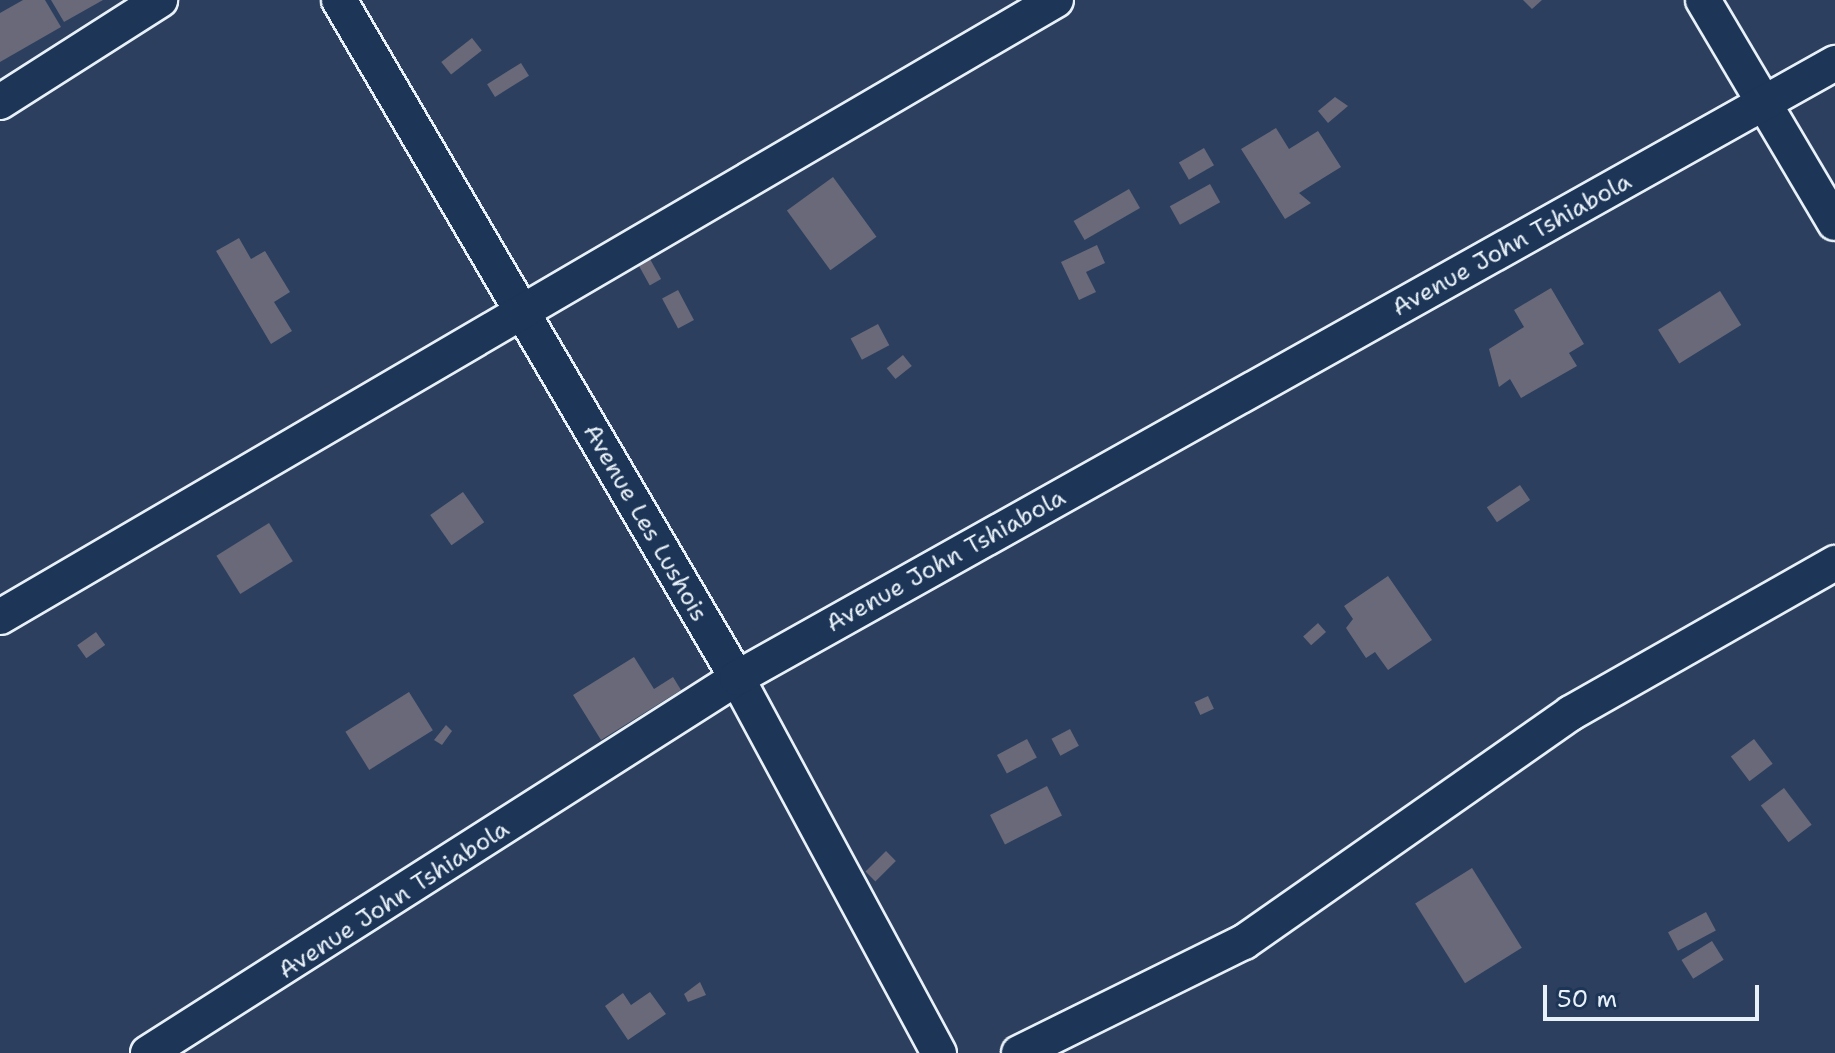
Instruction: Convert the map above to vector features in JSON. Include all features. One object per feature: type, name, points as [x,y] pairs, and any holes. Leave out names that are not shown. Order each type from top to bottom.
[{"type":"street","points":[[0,102],[160,0]]},
{"type":"street","name":"Avenue Les Lushois","points":[[339,0],[737,678],[939,1053]]},
{"type":"street","points":[[0,617],[1056,0]]},
{"type":"street","points":[[1703,0],[1835,223]]},
{"type":"street","name":"Avenue John Tshiabola","points":[[148,1053],[737,678],[1835,63]]},
{"type":"street","points":[[1019,1053],[1244,942],[1571,713],[1835,563]]},
{"type":"building","points":[[23,0],[45,0],[61,27],[0,62],[0,13]]},
{"type":"building","points":[[51,0],[103,0],[64,22]]},
{"type":"building","points":[[1523,0],[1542,0],[1532,9]]},
{"type":"building","points":[[472,38],[482,51],[451,75],[441,62]]},
{"type":"building","points":[[521,63],[529,76],[495,97],[487,84]]},
{"type":"building","points":[[1335,97],[1348,106],[1328,123],[1318,111]]},
{"type":"building","points":[[1276,128],[1289,149],[1318,131],[1341,167],[1299,193],[1311,203],[1285,219],[1241,149]]},
{"type":"building","points":[[1204,148],[1214,165],[1189,180],[1179,162]]},
{"type":"building","points":[[833,177],[876,237],[830,270],[787,211]]},
{"type":"building","points":[[1210,184],[1220,202],[1180,225],[1170,206]]},
{"type":"building","points":[[1129,189],[1140,208],[1085,240],[1074,221]]},
{"type":"building","points":[[239,238],[251,259],[265,251],[290,292],[274,302],[292,331],[271,344],[216,251]]},
{"type":"building","points":[[1097,245],[1105,263],[1086,272],[1096,292],[1079,300],[1061,262]]},
{"type":"building","points":[[650,259],[661,279],[650,285],[639,265]]},
{"type":"building","points":[[1551,288],[1584,344],[1569,353],[1577,366],[1521,398],[1510,379],[1499,387],[1489,349],[1524,327],[1514,310]]},
{"type":"building","points":[[678,290],[694,320],[678,328],[662,298]]},
{"type":"building","points":[[1720,291],[1741,325],[1679,364],[1658,330]]},
{"type":"building","points":[[878,324],[889,345],[862,360],[851,339]]},
{"type":"building","points":[[903,355],[912,366],[895,379],[887,368]]},
{"type":"building","points":[[1520,485],[1530,500],[1497,522],[1487,507]]},
{"type":"building","points":[[463,492],[484,522],[451,545],[430,515]]},
{"type":"building","points":[[269,523],[293,561],[240,594],[216,556]]},
{"type":"building","points":[[1388,576],[1432,640],[1388,670],[1375,652],[1366,658],[1346,628],[1353,619],[1344,606]]},
{"type":"building","points":[[1318,623],[1326,632],[1311,645],[1303,636]]},
{"type":"building","points":[[96,632],[105,645],[86,658],[77,645]]},
{"type":"building","points":[[634,657],[654,689],[673,677],[681,690],[601,740],[573,695]]},
{"type":"building","points":[[409,692],[433,730],[369,770],[345,732]]},
{"type":"building","points":[[1208,696],[1214,709],[1200,715],[1194,702]]},
{"type":"building","points":[[446,725],[452,731],[442,745],[434,740]]},
{"type":"building","points":[[1070,729],[1079,746],[1060,756],[1051,739]]},
{"type":"building","points":[[1027,739],[1037,758],[1007,774],[997,755]]},
{"type":"building","points":[[1754,739],[1773,764],[1749,781],[1731,756]]},
{"type":"building","points":[[1047,786],[1062,815],[1005,844],[990,815]]},
{"type":"building","points":[[1784,788],[1812,825],[1789,842],[1761,805]]},
{"type":"building","points":[[886,851],[896,861],[875,881],[865,872]]},
{"type":"building","points":[[1472,868],[1522,948],[1465,983],[1415,904]]},
{"type":"building","points":[[1706,912],[1716,931],[1678,951],[1668,932]]},
{"type":"building","points":[[1712,941],[1724,960],[1693,979],[1681,960]]},
{"type":"building","points":[[700,982],[706,995],[688,1002],[684,994]]},
{"type":"building","points":[[650,992],[666,1014],[628,1040],[605,1006],[623,993],[631,1005]]}]
